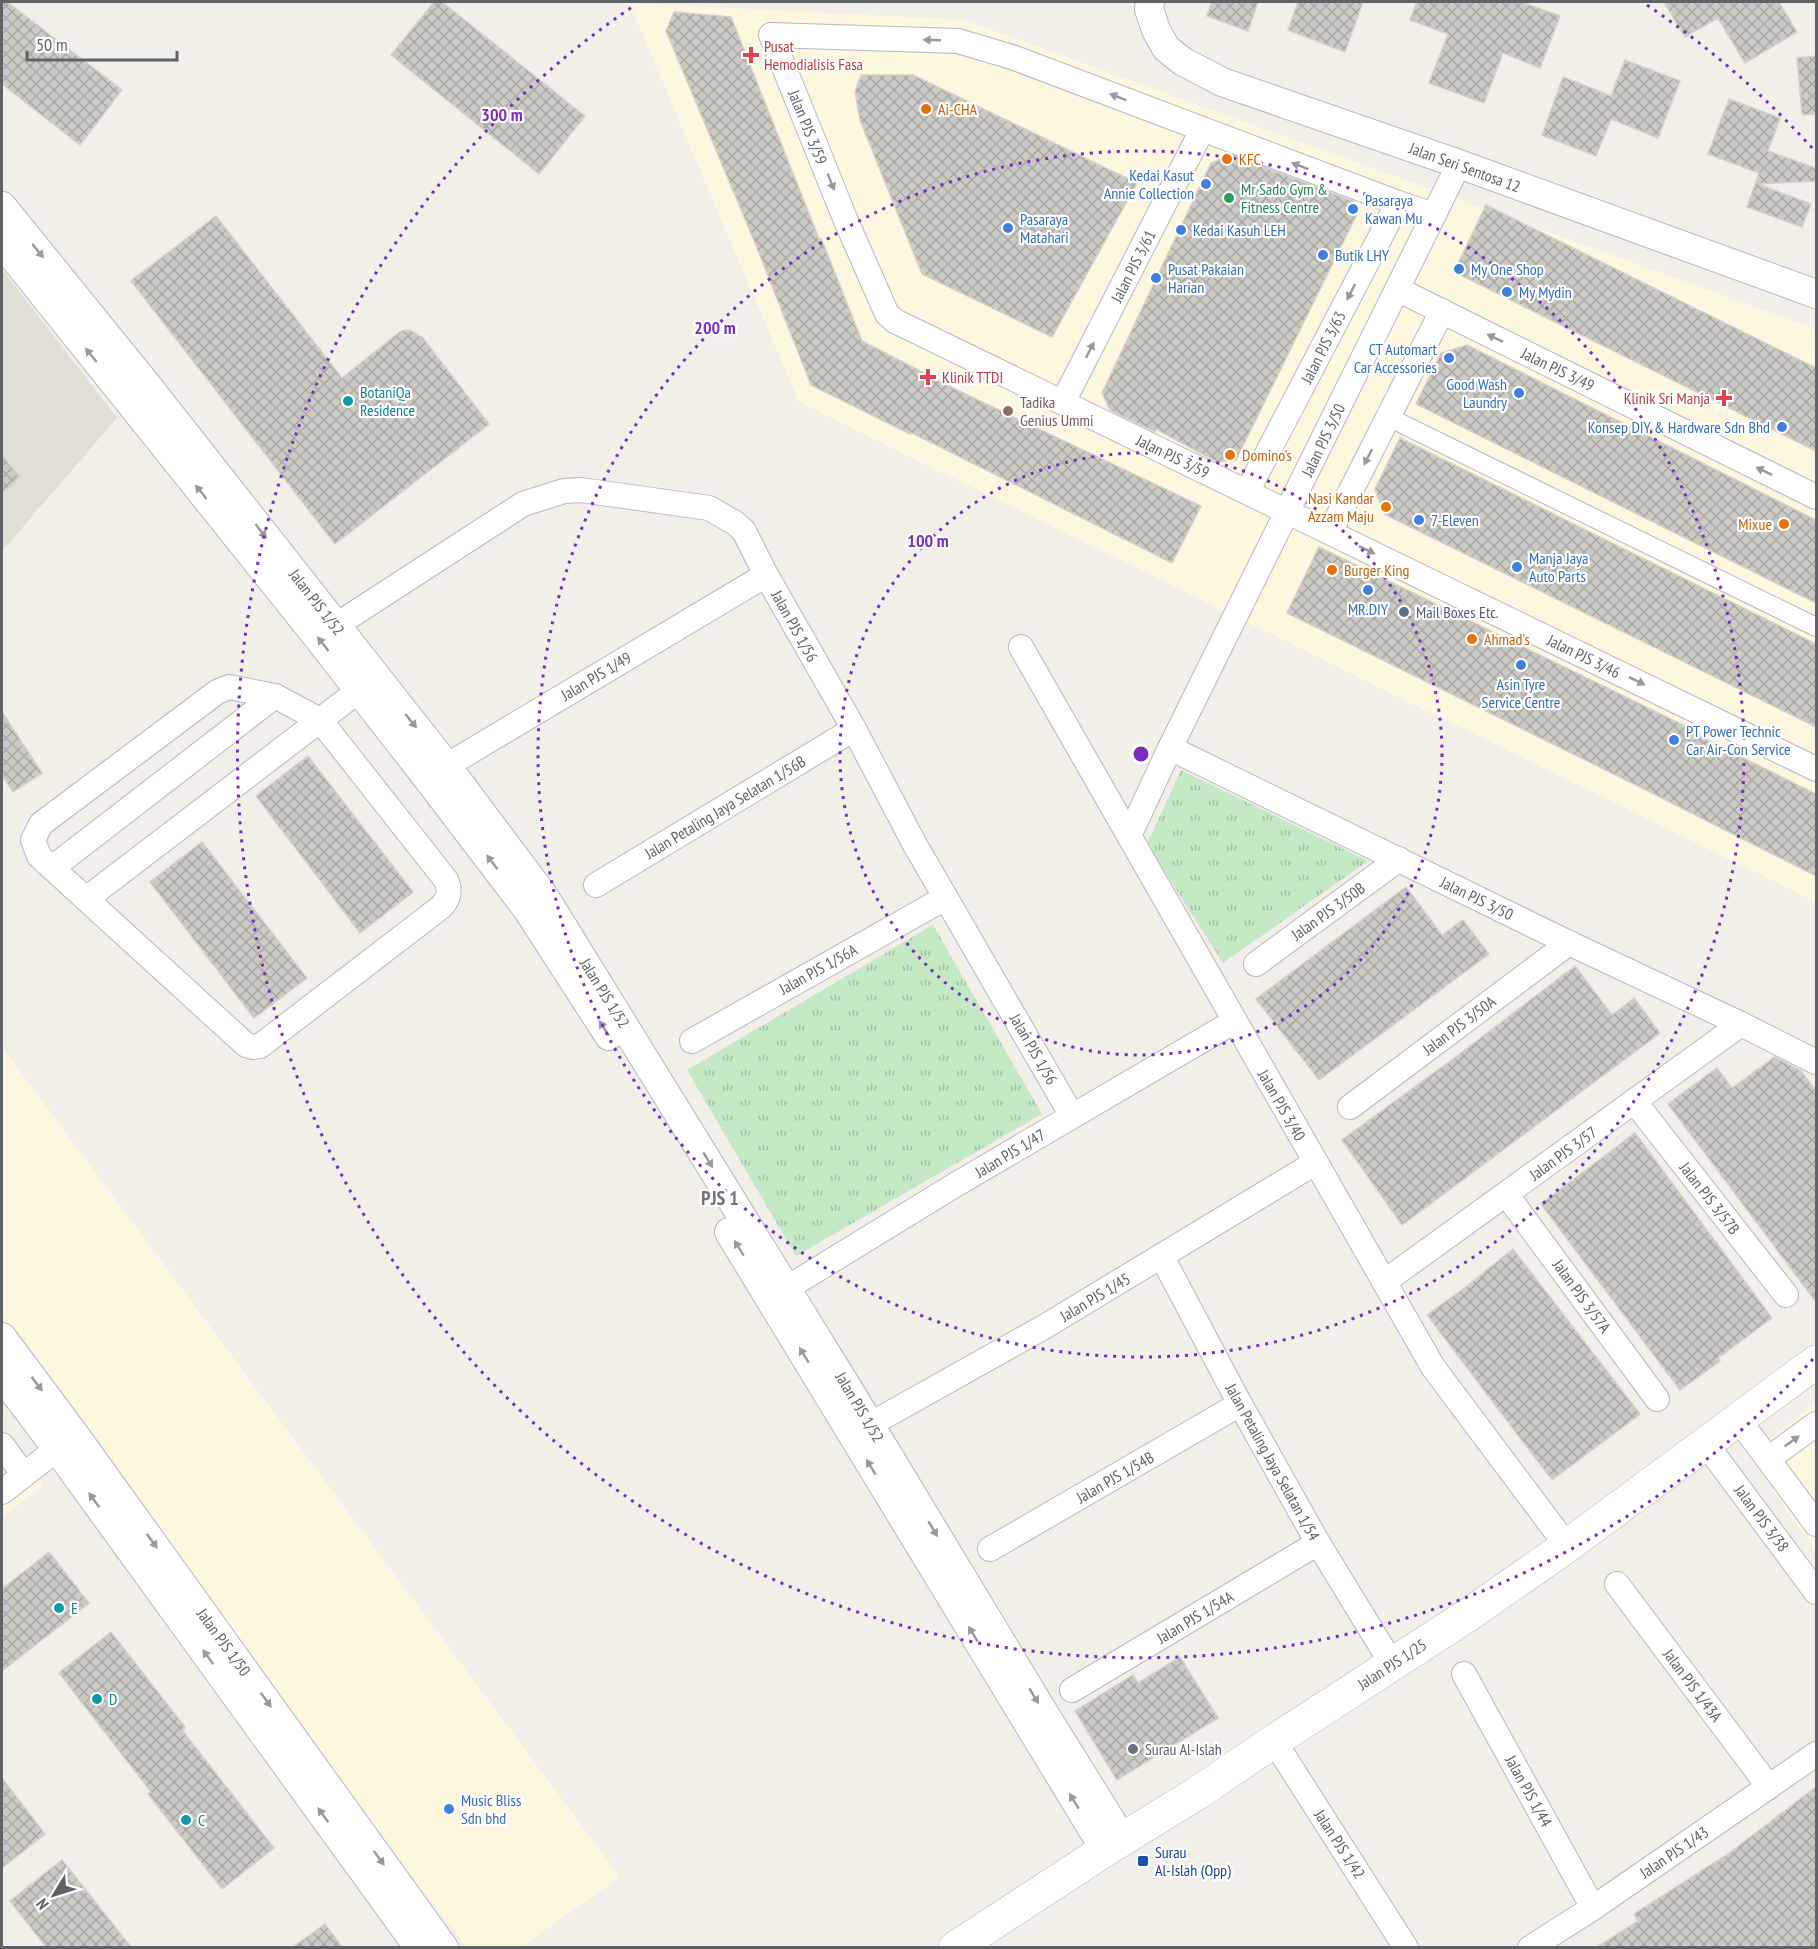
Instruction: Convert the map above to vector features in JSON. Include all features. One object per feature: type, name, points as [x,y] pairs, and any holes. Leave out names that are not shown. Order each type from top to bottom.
[{"type":"main road","name":"Jalan PJS 1/25","points":[[955,1947],[1199,1792],[1465,1617],[1567,1546],[1816,1362]]},
{"type":"street","name":"Jalan Seri Sentosa 12","points":[[1150,2],[1149,9],[1156,30],[1166,48],[1182,61],[1222,82],[1459,164],[1816,294]]},
{"type":"street","name":"Jalan PJS 3/59","points":[[1287,511],[895,321],[887,314],[846,221],[771,35],[958,41],[1012,57],[1434,215]]},
{"type":"street","name":"Jalan PJS 3/61","points":[[1063,402],[1202,130]]},
{"type":"street","name":"Jalan PJS 3/50","points":[[1129,836],[1170,748],[1459,164]]},
{"type":"street","name":"Jalan PJS 3/63","points":[[1247,492],[1398,203]]},
{"type":"street","name":"Jalan PJS 1/52","points":[[2,206],[137,393],[437,772],[536,902],[787,1288],[843,1400]]},
{"type":"street","name":"Jalan PJS 1/52","points":[[2,243],[137,393],[336,626],[367,684]]},
{"type":"street","name":"Jalan PJS 3/49","points":[[1397,289],[1816,497]]},
{"type":"street","points":[[1330,532],[1442,311]]},
{"type":"street","points":[[1388,417],[1816,627]]},
{"type":"street","name":"Jalan PJS 1/56","points":[[336,626],[523,504],[564,491],[581,490],[709,508],[735,523],[742,528],[945,898],[1072,1116]]},
{"type":"street","name":"Jalan PJS 3/46","points":[[1287,511],[1816,769]]},
{"type":"street","name":"Jalan PJS 1/49","points":[[437,772],[766,574]]},
{"type":"street","name":"Jalan PJS 3/40","points":[[1021,647],[1432,1367],[1567,1546]]},
{"type":"street","points":[[86,899],[367,684]]},
{"type":"street","points":[[229,687],[275,696],[320,720],[446,880],[449,895],[441,907],[260,1046],[246,1045],[39,856],[33,840],[41,824],[216,692],[229,687]]},
{"type":"street","points":[[52,868],[275,696]]},
{"type":"street","name":"Jalan Petaling Jaya Selatan 1/56B","points":[[596,885],[854,729]]},
{"type":"street","name":"Jalan PJS 3/50","points":[[1170,748],[1569,943],[1741,1023],[1816,1062]]},
{"type":"street","name":"Jalan PJS 3/50B","points":[[1256,964],[1399,859]]},
{"type":"street","name":"Jalan PJS 1/56A","points":[[692,1041],[945,898]]},
{"type":"street","name":"Jalan PJS 1/52","points":[[536,902],[644,1090],[843,1400],[1114,1845]]},
{"type":"street","name":"Jalan PJS 3/50A","points":[[1350,1107],[1569,943]]},
{"type":"street","name":"Jalan PJS 1/47","points":[[787,1288],[1072,1116],[1235,1021]]},
{"type":"street","name":"Jalan PJS 3/57","points":[[1384,1282],[1741,1023]]},
{"type":"street","name":"Jalan PJS 3/57B","points":[[1634,1101],[1786,1295]]},
{"type":"street","name":"Jalan PJS 1/45","points":[[861,1430],[1044,1327],[1315,1162]]},
{"type":"street","name":"Jalan PJS 3/57A","points":[[1506,1194],[1657,1398]]},
{"type":"street","name":"Jalan Petaling Jaya Selatan 1/54","points":[[1162,1257],[1240,1404],[1318,1543],[1392,1664]]},
{"type":"street","name":"Jalan PJS 1/50","points":[[2,1337],[66,1442],[419,1947]]},
{"type":"street","name":"Jalan PJS 1/50","points":[[2,1376],[66,1442],[444,1947]]},
{"type":"street","name":"Jalan PJS 1/54B","points":[[990,1549],[1240,1404]]},
{"type":"street","points":[[1739,1419],[1816,1524]]},
{"type":"street","points":[[1768,1459],[1816,1424]]},
{"type":"street","points":[[2,1492],[66,1442]]},
{"type":"street","name":"Jalan PJS 3/38","points":[[1706,1444],[1816,1592]]},
{"type":"street","points":[[2,1445],[24,1475]]},
{"type":"street","name":"Jalan PJS 1/54A","points":[[1072,1690],[1318,1543]]},
{"type":"street","name":"Jalan PJS 1/43A","points":[[1617,1584],[1769,1787]]},
{"type":"street","name":"Jalan PJS 1/44","points":[[1464,1674],[1593,1908]]},
{"type":"street","name":"Jalan PJS 1/42","points":[[1274,1741],[1406,1947]]},
{"type":"street","name":"Jalan PJS 1/43","points":[[1530,1947],[1593,1908],[1816,1754]]},
{"type":"shaded area","points":[[629,3],[964,20],[1816,329],[1816,902],[799,402]]},
{"type":"shaded area","points":[[2,269],[117,418],[2,551]]},
{"type":"shaded area","points":[[2,1047],[620,1877],[521,1947],[466,1947],[2,1328]]},
{"type":"shaded area","points":[[1816,1403],[1816,1551],[1748,1455]]},
{"type":"shaded area","points":[[2,1428],[44,1485],[2,1517]]},
{"type":"green space","points":[[1181,770],[1368,861],[1223,963],[1147,844]]},
{"type":"green space","points":[[933,925],[1042,1114],[796,1256],[687,1070]]},
{"type":"building","points":[[2,2],[7,2],[122,90],[80,145],[2,84]]},
{"type":"building","points":[[434,2],[442,2],[585,116],[539,174],[391,55]]},
{"type":"building","points":[[1212,2],[1258,2],[1248,31],[1207,16]]},
{"type":"building","points":[[1298,2],[1363,2],[1345,52],[1288,30]]},
{"type":"building","points":[[1417,2],[1521,2],[1560,16],[1540,68],[1503,53],[1484,103],[1429,83],[1448,34],[1410,20]]},
{"type":"building","points":[[1664,2],[1779,2],[1797,32],[1745,63],[1718,18],[1685,37]]},
{"type":"building","points":[[674,12],[731,17],[862,341],[955,389],[1201,506],[1172,563],[811,385],[755,243],[666,31]]},
{"type":"building","points":[[1816,56],[1816,114],[1802,115],[1797,58]]},
{"type":"building","points":[[1625,60],[1680,81],[1658,138],[1611,119],[1596,156],[1542,135],[1563,77],[1611,96]]},
{"type":"building","name":"Pasaraya Matahari","points":[[861,75],[913,75],[1137,183],[1052,337],[922,274],[860,120],[855,92]]},
{"type":"building","points":[[1729,99],[1780,118],[1768,151],[1816,168],[1816,181],[1758,184],[1811,204],[1802,227],[1747,207],[1759,173],[1708,154]]},
{"type":"building","points":[[1232,155],[1353,201],[1358,212],[1236,460],[1217,462],[1156,429],[1155,432],[1110,410],[1102,393],[1211,163]]},
{"type":"building","points":[[1486,205],[1816,368],[1816,451],[1454,272]]},
{"type":"building","name":"BotaniQa Residence","points":[[216,216],[342,378],[401,331],[410,330],[423,338],[489,424],[335,544],[131,281]]},
{"type":"building","points":[[1467,345],[1816,520],[1816,603],[1416,404],[1441,353]]},
{"type":"building","points":[[1400,438],[1816,644],[1816,727],[1384,514],[1375,489]]},
{"type":"building","points":[[2,456],[20,477],[2,493]]},
{"type":"building","points":[[1319,547],[1679,723],[1700,734],[1699,736],[1816,794],[1816,876],[1287,613]]},
{"type":"building","points":[[2,712],[42,773],[13,792],[2,775]]},
{"type":"building","points":[[308,756],[413,892],[360,933],[256,796]]},
{"type":"building","points":[[202,842],[307,978],[254,1018],[150,882]]},
{"type":"building","points":[[1406,887],[1442,935],[1463,920],[1489,954],[1319,1080],[1256,999]]},
{"type":"building","points":[[1575,966],[1612,1015],[1634,998],[1660,1033],[1402,1225],[1342,1140]]},
{"type":"building","points":[[1775,1057],[1801,1071],[1816,1091],[1816,1302],[1668,1104],[1717,1068],[1732,1088]]},
{"type":"building","points":[[1635,1133],[1772,1318],[1718,1358],[1720,1361],[1680,1390],[1541,1204]]},
{"type":"building","points":[[1513,1249],[1640,1414],[1552,1480],[1427,1315]]},
{"type":"building","name":"E","points":[[49,1552],[89,1603],[2,1671],[2,1589]]},
{"type":"building","points":[[111,1632],[185,1727],[182,1730],[274,1848],[222,1889],[148,1794],[151,1792],[59,1673]]},
{"type":"building","name":"Surau Al-Islah","points":[[1180,1657],[1218,1718],[1117,1780],[1075,1711],[1133,1675],[1138,1683]]},
{"type":"building","points":[[2,1778],[45,1834],[2,1868]]},
{"type":"building","points":[[1816,1787],[1816,1947],[1597,1947],[1638,1921],[1634,1914],[1728,1854]]},
{"type":"building","points":[[62,1860],[131,1947],[46,1947],[10,1901]]},
{"type":"building","points":[[325,1924],[342,1947],[293,1947]]},
{"type":"place","name":"Pusat Hemodialisis Fasa","points":[[751,55]]},
{"type":"place","name":"Ai-CHA","points":[[926,109]]},
{"type":"place","name":"KFC","points":[[1227,159]]},
{"type":"place","name":"Kedai Kasut Annie Collection","points":[[1206,184]]},
{"type":"place","name":"Mr Sado Gym & Fitness Centre","points":[[1229,198]]},
{"type":"place","name":"Pasaraya Kawan Mu","points":[[1353,209]]},
{"type":"place","name":"Pasaraya Matahari","points":[[1008,228]]},
{"type":"place","name":"Kedai Kasuh LEH","points":[[1181,230]]},
{"type":"place","name":"Butik LHY","points":[[1323,255]]},
{"type":"place","name":"My One Shop","points":[[1459,269]]},
{"type":"place","name":"Pusat Pakaian Harian","points":[[1156,278]]},
{"type":"place","name":"My Mydin","points":[[1507,292]]},
{"type":"place","name":"CT Automart Car Accessories","points":[[1449,358]]},
{"type":"place","name":"Klinik TTDI","points":[[928,377]]},
{"type":"place","name":"Good Wash Laundry","points":[[1519,393]]},
{"type":"place","name":"Klinik Sri Manja","points":[[1724,398]]},
{"type":"place","name":"BotaniQa Residence","points":[[348,401]]},
{"type":"place","name":"Tadika Genius Ummi","points":[[1008,411]]},
{"type":"place","name":"Konsep DIY & Hardware Sdn Bhd","points":[[1782,427]]},
{"type":"place","name":"Domino's","points":[[1230,455]]},
{"type":"place","name":"Nasi Kandar Azzam Maju","points":[[1386,507]]},
{"type":"place","name":"7-Eleven","points":[[1419,520]]},
{"type":"place","name":"Mixue","points":[[1784,524]]},
{"type":"place","name":"Manja Jaya Auto Parts","points":[[1517,567]]},
{"type":"place","name":"Burger King","points":[[1332,570]]},
{"type":"place","name":"MR.DIY","points":[[1368,590]]},
{"type":"place","name":"Mail Boxes Etc.","points":[[1404,612]]},
{"type":"place","name":"Ahmad's","points":[[1472,639]]},
{"type":"place","name":"Asin Tyre Service Centre","points":[[1521,665]]},
{"type":"place","name":"PT Power Technic Car Air-Con Service","points":[[1674,740]]},
{"type":"place","name":"E","points":[[59,1608]]},
{"type":"place","name":"D","points":[[97,1699]]},
{"type":"place","name":"Surau Al-Islah","points":[[1133,1749]]},
{"type":"place","name":"Music Bliss Sdn bhd","points":[[449,1809]]},
{"type":"place","name":"C","points":[[186,1820]]},
{"type":"place","name":"Surau Al-Islah (Opp)","points":[[1143,1861]]},
{"type":"district","name":"PJS 1","points":[[720,1198]]}]
